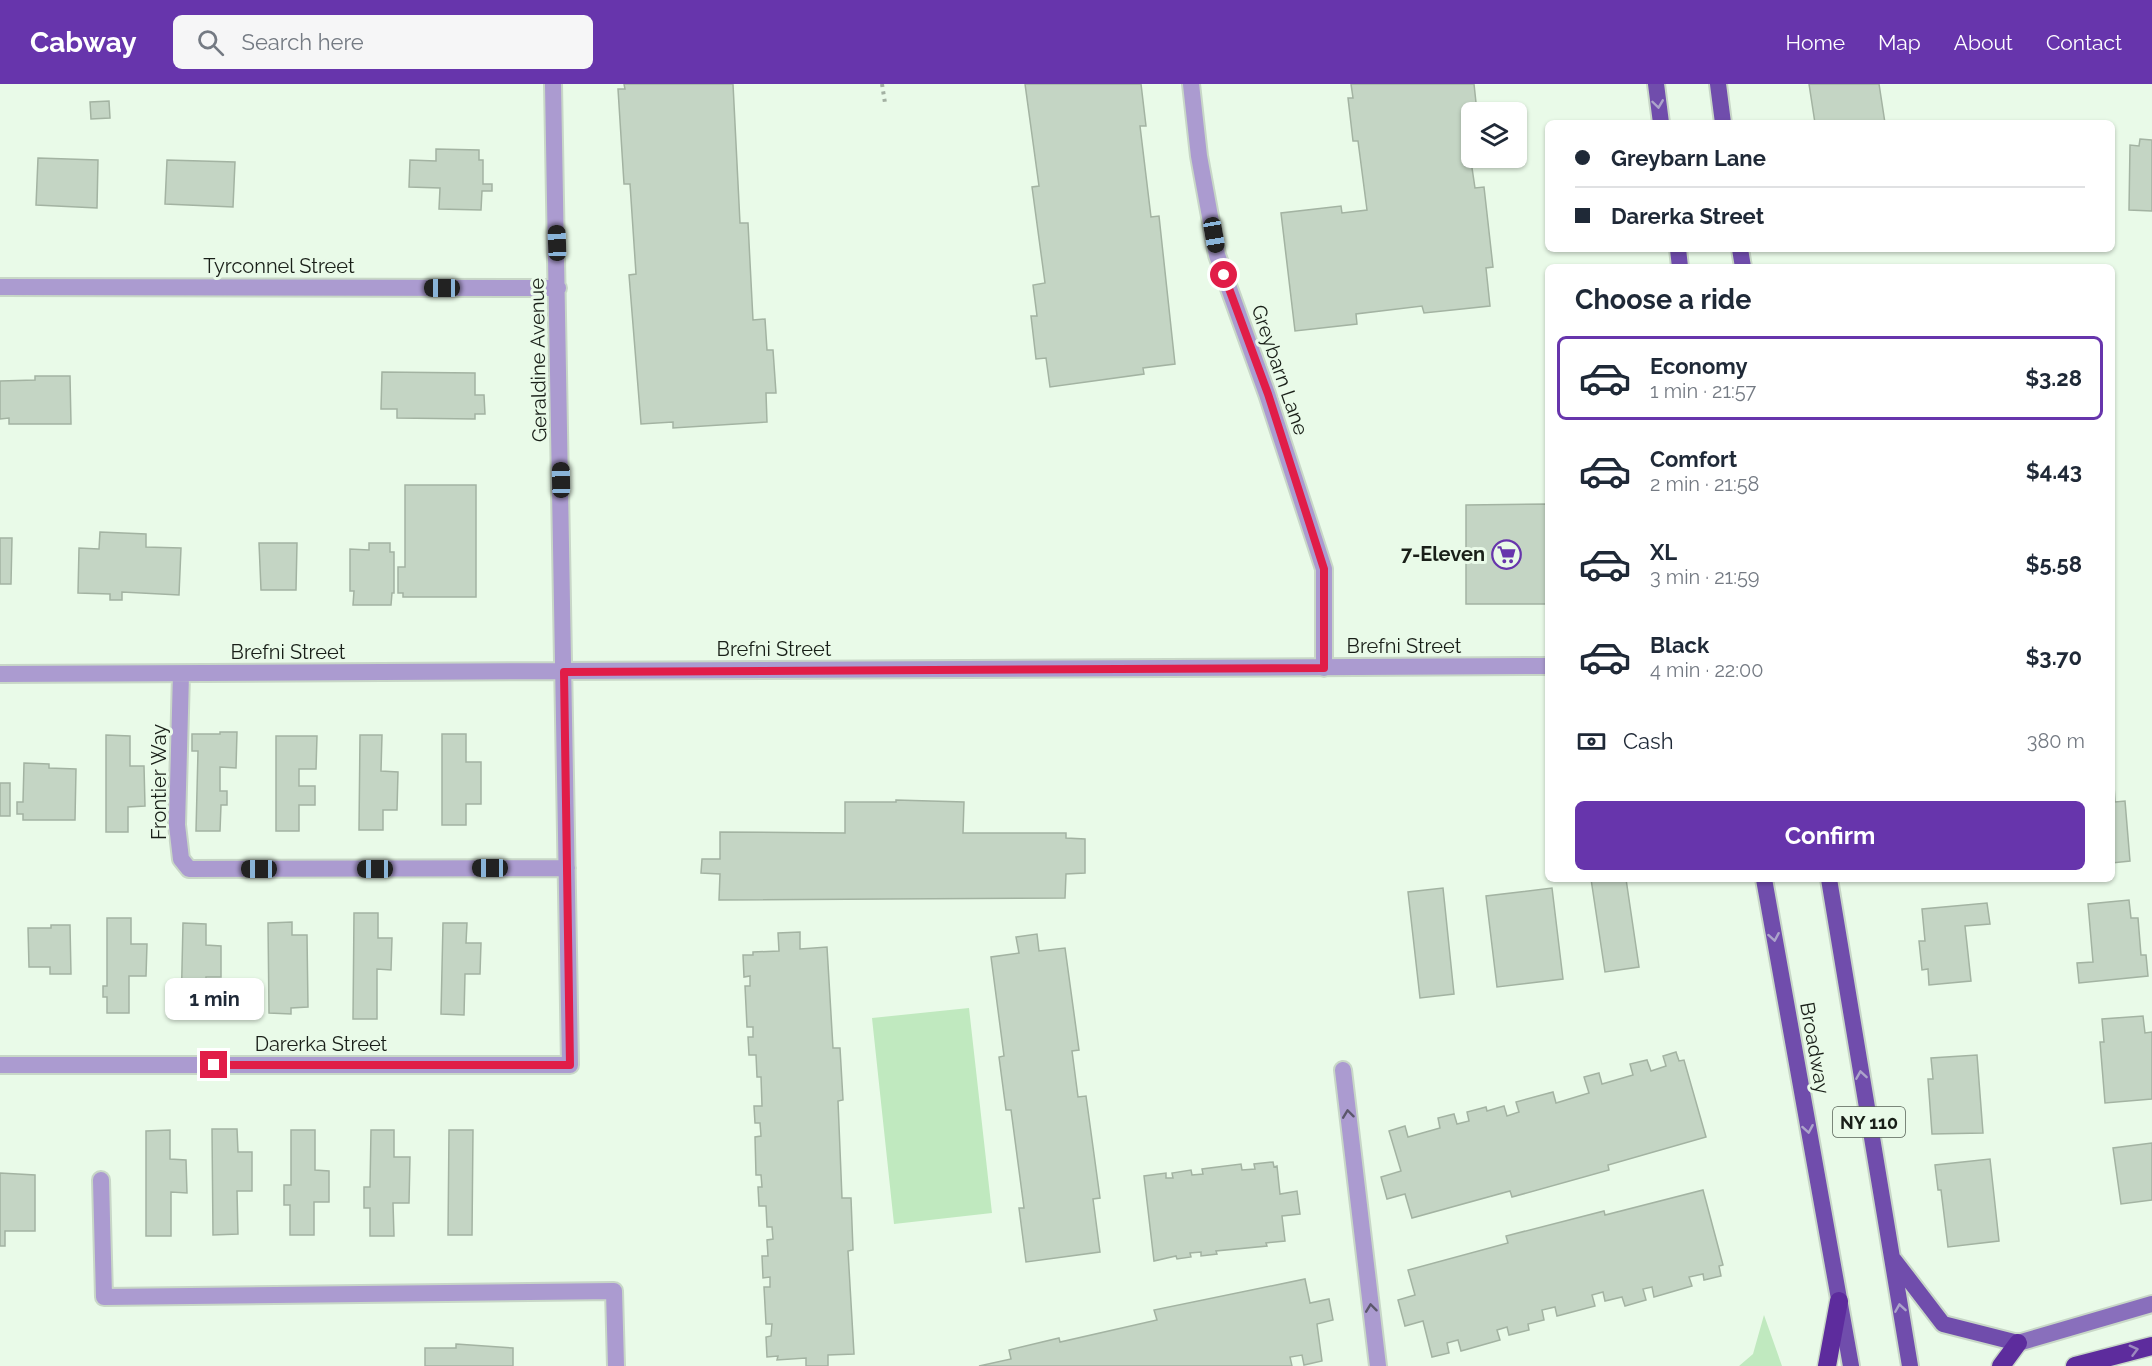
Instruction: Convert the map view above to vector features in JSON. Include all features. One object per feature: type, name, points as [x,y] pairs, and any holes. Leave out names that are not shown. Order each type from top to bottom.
[{"type":"highway","points":[[1827,1366],[1839,1301]]},
{"type":"highway","points":[[2001,1366],[2018,1343]]},
{"type":"highway","points":[[2075,1366],[2152,1346]]},
{"type":"main road","points":[[1656,84],[1661,120]]},
{"type":"main road","points":[[1718,84],[1723,120]]},
{"type":"main road","name":"Broadway","points":[[1765,882],[1851,1366]]},
{"type":"main road","name":"Broadway","points":[[1829,882],[1910,1366]]},
{"type":"main road","points":[[1892,1258],[1943,1324],[2018,1343],[2152,1304]]},
{"type":"street","name":"Geraldine Avenue","points":[[554,84],[564,672]]},
{"type":"street","name":"Greybarn Lane","points":[[1191,84],[1199,156],[1217,255],[1268,394],[1324,569],[1324,668]]},
{"type":"street","name":"Tyrconnel Street","points":[[0,287],[558,288]]},
{"type":"street","name":"Brefni Street","points":[[0,674],[1545,666]]},
{"type":"street","points":[[564,672],[567,868]]},
{"type":"street","name":"Frontier Way","points":[[181,674],[177,825],[181,859],[189,869],[567,868]]},
{"type":"street","name":"Darerka Street","points":[[0,1065],[570,1065],[567,868]]},
{"type":"street","points":[[1343,1070],[1378,1366]]},
{"type":"street","points":[[101,1180],[104,1297],[614,1292],[616,1366]]},
{"type":"path","points":[[882,84],[885,103]]},
{"type":"green space","points":[[969,1008],[992,1213],[894,1224],[872,1018]]},
{"type":"green space","points":[[1764,1315],[1782,1366],[1739,1366],[1753,1354]]},
{"type":"building","points":[[624,84],[733,84],[740,223],[748,223],[753,320],[765,319],[767,350],[773,350],[776,393],[766,393],[767,422],[673,428],[673,422],[641,424],[629,275],[636,274],[630,184],[624,184],[618,89],[625,89]]},
{"type":"building","points":[[1025,84],[1141,84],[1146,126],[1140,126],[1151,217],[1159,216],[1175,364],[1143,368],[1144,374],[1050,387],[1046,358],[1036,359],[1031,316],[1037,316],[1033,285],[1045,283],[1032,187],[1039,186]]},
{"type":"building","points":[[1351,84],[1474,84],[1476,102],[1461,102],[1461,168],[1472,168],[1475,188],[1484,187],[1493,267],[1486,268],[1490,306],[1424,313],[1422,306],[1356,314],[1357,324],[1295,331],[1281,213],[1341,206],[1342,213],[1367,210],[1358,141],[1353,141],[1348,98],[1353,98]]},
{"type":"building","points":[[1809,84],[1879,84],[1885,120],[1815,120]]},
{"type":"building","points":[[109,101],[110,118],[91,119],[90,102]]},
{"type":"building","points":[[2140,139],[2152,140],[2152,211],[2129,210],[2130,145],[2139,146]]},
{"type":"building","points":[[436,149],[479,150],[479,160],[483,160],[483,184],[492,184],[492,191],[482,191],[481,210],[439,209],[440,188],[409,187],[410,160],[436,161]]},
{"type":"building","points":[[38,158],[98,160],[97,208],[36,205]]},
{"type":"building","points":[[167,160],[235,162],[233,207],[165,204]]},
{"type":"building","points":[[382,372],[475,373],[475,395],[484,395],[485,414],[475,414],[475,419],[397,418],[397,409],[381,409]]},
{"type":"building","points":[[35,376],[70,376],[71,424],[9,424],[9,418],[0,419],[0,381],[35,380]]},
{"type":"building","points":[[405,485],[476,485],[476,597],[403,597],[403,593],[398,593],[398,567],[405,567]]},
{"type":"building","name":"7-Eleven","points":[[1545,504],[1545,604],[1466,604],[1466,505]]},
{"type":"building","points":[[100,532],[146,534],[146,547],[181,548],[179,595],[122,592],[122,600],[110,600],[110,594],[78,593],[79,548],[99,549]]},
{"type":"building","points":[[0,538],[12,538],[11,584],[0,584]]},
{"type":"building","points":[[259,543],[297,543],[296,590],[261,590]]},
{"type":"building","points":[[369,543],[390,543],[390,552],[394,552],[394,593],[392,593],[391,605],[353,605],[354,591],[350,591],[350,549],[369,550]]},
{"type":"building","points":[[220,732],[237,732],[236,768],[220,767],[220,791],[227,791],[227,805],[221,805],[220,831],[196,831],[198,751],[192,751],[192,734],[220,734]]},
{"type":"building","points":[[442,734],[466,734],[466,762],[481,762],[481,804],[466,804],[466,825],[442,825]]},
{"type":"building","points":[[106,735],[130,736],[130,766],[144,766],[145,806],[128,807],[128,832],[106,832]]},
{"type":"building","points":[[360,735],[382,735],[381,771],[398,772],[397,810],[383,810],[383,830],[359,830]]},
{"type":"building","points":[[276,736],[317,736],[316,769],[299,769],[299,786],[315,786],[315,805],[299,805],[299,831],[276,831]]},
{"type":"building","points":[[24,763],[49,764],[49,768],[76,769],[75,820],[23,820],[23,814],[17,814],[17,802],[23,802]]},
{"type":"building","points":[[0,783],[10,783],[10,816],[0,816]]},
{"type":"building","points":[[896,800],[964,802],[963,833],[1066,833],[1066,838],[1085,839],[1085,873],[1066,874],[1065,898],[719,900],[720,874],[701,873],[702,859],[720,859],[720,832],[845,833],[845,802],[896,802]]},
{"type":"building","points":[[2125,801],[2130,861],[2115,863],[2115,802]]},
{"type":"building","points":[[1591,882],[1626,882],[1639,967],[1605,972]]},
{"type":"building","points":[[1443,888],[1454,994],[1420,998],[1408,892]]},
{"type":"building","points":[[1552,888],[1563,979],[1497,987],[1486,896]]},
{"type":"building","points":[[2129,900],[2131,918],[2138,918],[2141,955],[2146,955],[2148,976],[2079,983],[2077,963],[2093,962],[2088,904]]},
{"type":"building","points":[[1987,903],[1990,924],[1965,926],[1971,981],[1929,985],[1928,969],[1922,970],[1919,941],[1925,941],[1922,909]]},
{"type":"building","points":[[354,913],[378,913],[378,938],[392,938],[391,970],[377,969],[377,1019],[353,1019]]},
{"type":"building","points":[[107,918],[131,918],[131,944],[147,944],[146,976],[129,976],[129,1013],[107,1013],[107,997],[103,997],[103,986],[107,986]]},
{"type":"building","points":[[292,922],[292,935],[307,935],[308,1007],[291,1008],[291,1014],[269,1013],[268,923]]},
{"type":"building","points":[[183,923],[206,924],[206,945],[221,946],[221,977],[206,977],[205,1014],[197,1014],[197,1019],[184,1019],[184,1014],[181,1014]]},
{"type":"building","points":[[443,923],[467,923],[466,943],[481,943],[480,974],[465,974],[464,1015],[441,1014]]},
{"type":"building","points":[[51,925],[70,925],[71,974],[50,974],[50,967],[29,967],[28,928],[51,928]]},
{"type":"building","points":[[800,932],[800,949],[827,947],[833,1048],[840,1048],[843,1100],[838,1101],[842,1198],[851,1198],[853,1250],[848,1251],[854,1354],[828,1355],[828,1366],[806,1366],[806,1358],[777,1360],[778,1356],[767,1357],[766,1337],[771,1336],[772,1324],[766,1324],[764,1287],[770,1287],[770,1277],[763,1278],[762,1256],[768,1256],[767,1240],[773,1239],[772,1227],[767,1227],[766,1206],[759,1206],[758,1187],[762,1187],[761,1175],[756,1175],[755,1137],[761,1136],[760,1123],[755,1123],[754,1106],[762,1106],[761,1077],[757,1077],[756,1055],[749,1055],[748,1037],[753,1037],[753,1027],[747,1027],[745,986],[750,986],[750,976],[744,977],[743,955],[753,955],[753,952],[779,951],[778,933]]},
{"type":"building","points":[[1037,934],[1039,951],[1065,948],[1079,1050],[1072,1051],[1078,1097],[1086,1096],[1100,1198],[1093,1199],[1100,1252],[1026,1262],[1019,1208],[1024,1208],[1011,1110],[1006,1110],[999,1057],[1004,1056],[991,957],[1019,953],[1016,937]]},
{"type":"building","points":[[2143,1016],[2145,1033],[2152,1032],[2152,1099],[2105,1103],[2100,1042],[2104,1042],[2102,1019]]},
{"type":"building","points":[[1676,1052],[1679,1061],[1684,1060],[1706,1137],[1608,1165],[1609,1170],[1512,1197],[1510,1191],[1412,1218],[1405,1194],[1387,1199],[1381,1177],[1401,1171],[1389,1131],[1405,1126],[1408,1137],[1440,1128],[1438,1118],[1454,1114],[1457,1124],[1469,1121],[1467,1112],[1486,1107],[1487,1111],[1504,1106],[1507,1116],[1519,1112],[1516,1102],[1553,1092],[1556,1103],[1589,1093],[1584,1077],[1599,1073],[1602,1084],[1633,1075],[1630,1064],[1647,1060],[1651,1071],[1666,1066],[1663,1056]]},
{"type":"building","points":[[1977,1055],[1983,1133],[1932,1134],[1928,1079],[1933,1079],[1931,1058]]},
{"type":"building","points":[[212,1129],[237,1129],[238,1152],[252,1152],[252,1191],[237,1191],[238,1234],[213,1235]]},
{"type":"building","points":[[170,1130],[170,1159],[186,1160],[187,1193],[171,1192],[171,1236],[146,1236],[146,1131]]},
{"type":"building","points":[[291,1130],[315,1130],[315,1170],[329,1171],[329,1202],[314,1202],[314,1235],[290,1235],[290,1205],[284,1205],[284,1185],[291,1185]]},
{"type":"building","points":[[371,1130],[394,1130],[394,1157],[410,1157],[409,1203],[393,1203],[394,1236],[370,1236],[370,1208],[364,1208],[364,1187],[370,1187]]},
{"type":"building","points":[[449,1130],[473,1130],[472,1235],[448,1235]]},
{"type":"building","points":[[2152,1143],[2152,1200],[2121,1204],[2113,1148]]},
{"type":"building","points":[[1990,1159],[1999,1241],[1948,1247],[1941,1190],[1938,1190],[1935,1165]]},
{"type":"building","points":[[1273,1162],[1274,1167],[1277,1166],[1280,1194],[1297,1191],[1300,1214],[1282,1216],[1285,1241],[1266,1243],[1267,1246],[1216,1251],[1217,1254],[1201,1256],[1201,1252],[1190,1253],[1191,1257],[1177,1259],[1176,1256],[1154,1261],[1144,1176],[1166,1173],[1166,1178],[1173,1178],[1172,1173],[1191,1170],[1192,1175],[1203,1174],[1202,1169],[1241,1164],[1242,1170],[1255,1169],[1254,1164]]},
{"type":"building","points":[[0,1173],[35,1175],[35,1231],[5,1231],[5,1246],[0,1246]]},
{"type":"building","points":[[1703,1190],[1723,1265],[1719,1266],[1721,1276],[1704,1280],[1703,1274],[1689,1277],[1692,1286],[1654,1297],[1652,1287],[1643,1289],[1646,1300],[1625,1306],[1622,1297],[1605,1301],[1603,1292],[1592,1295],[1595,1306],[1557,1316],[1555,1307],[1542,1310],[1544,1320],[1528,1324],[1529,1330],[1509,1335],[1507,1327],[1497,1330],[1500,1340],[1461,1351],[1458,1340],[1447,1343],[1449,1353],[1432,1357],[1423,1321],[1405,1326],[1398,1300],[1415,1295],[1408,1270],[1508,1243],[1506,1236],[1604,1211],[1605,1215]]},
{"type":"building","points":[[1305,1279],[1310,1303],[1329,1299],[1333,1320],[1317,1324],[1322,1361],[1304,1365],[1302,1355],[1290,1357],[1292,1366],[979,1366],[1011,1359],[1009,1350],[1059,1338],[1060,1342],[1157,1320],[1154,1310]]},
{"type":"building","points":[[456,1344],[513,1348],[513,1366],[425,1366],[425,1348],[456,1348]]},
{"type":"place","name":"7-Eleven","points":[[1506,554]]},
{"type":"route","points":[[214,1065],[570,1065],[564,672],[1324,668],[1324,569],[1268,394],[1224,275]]}]
